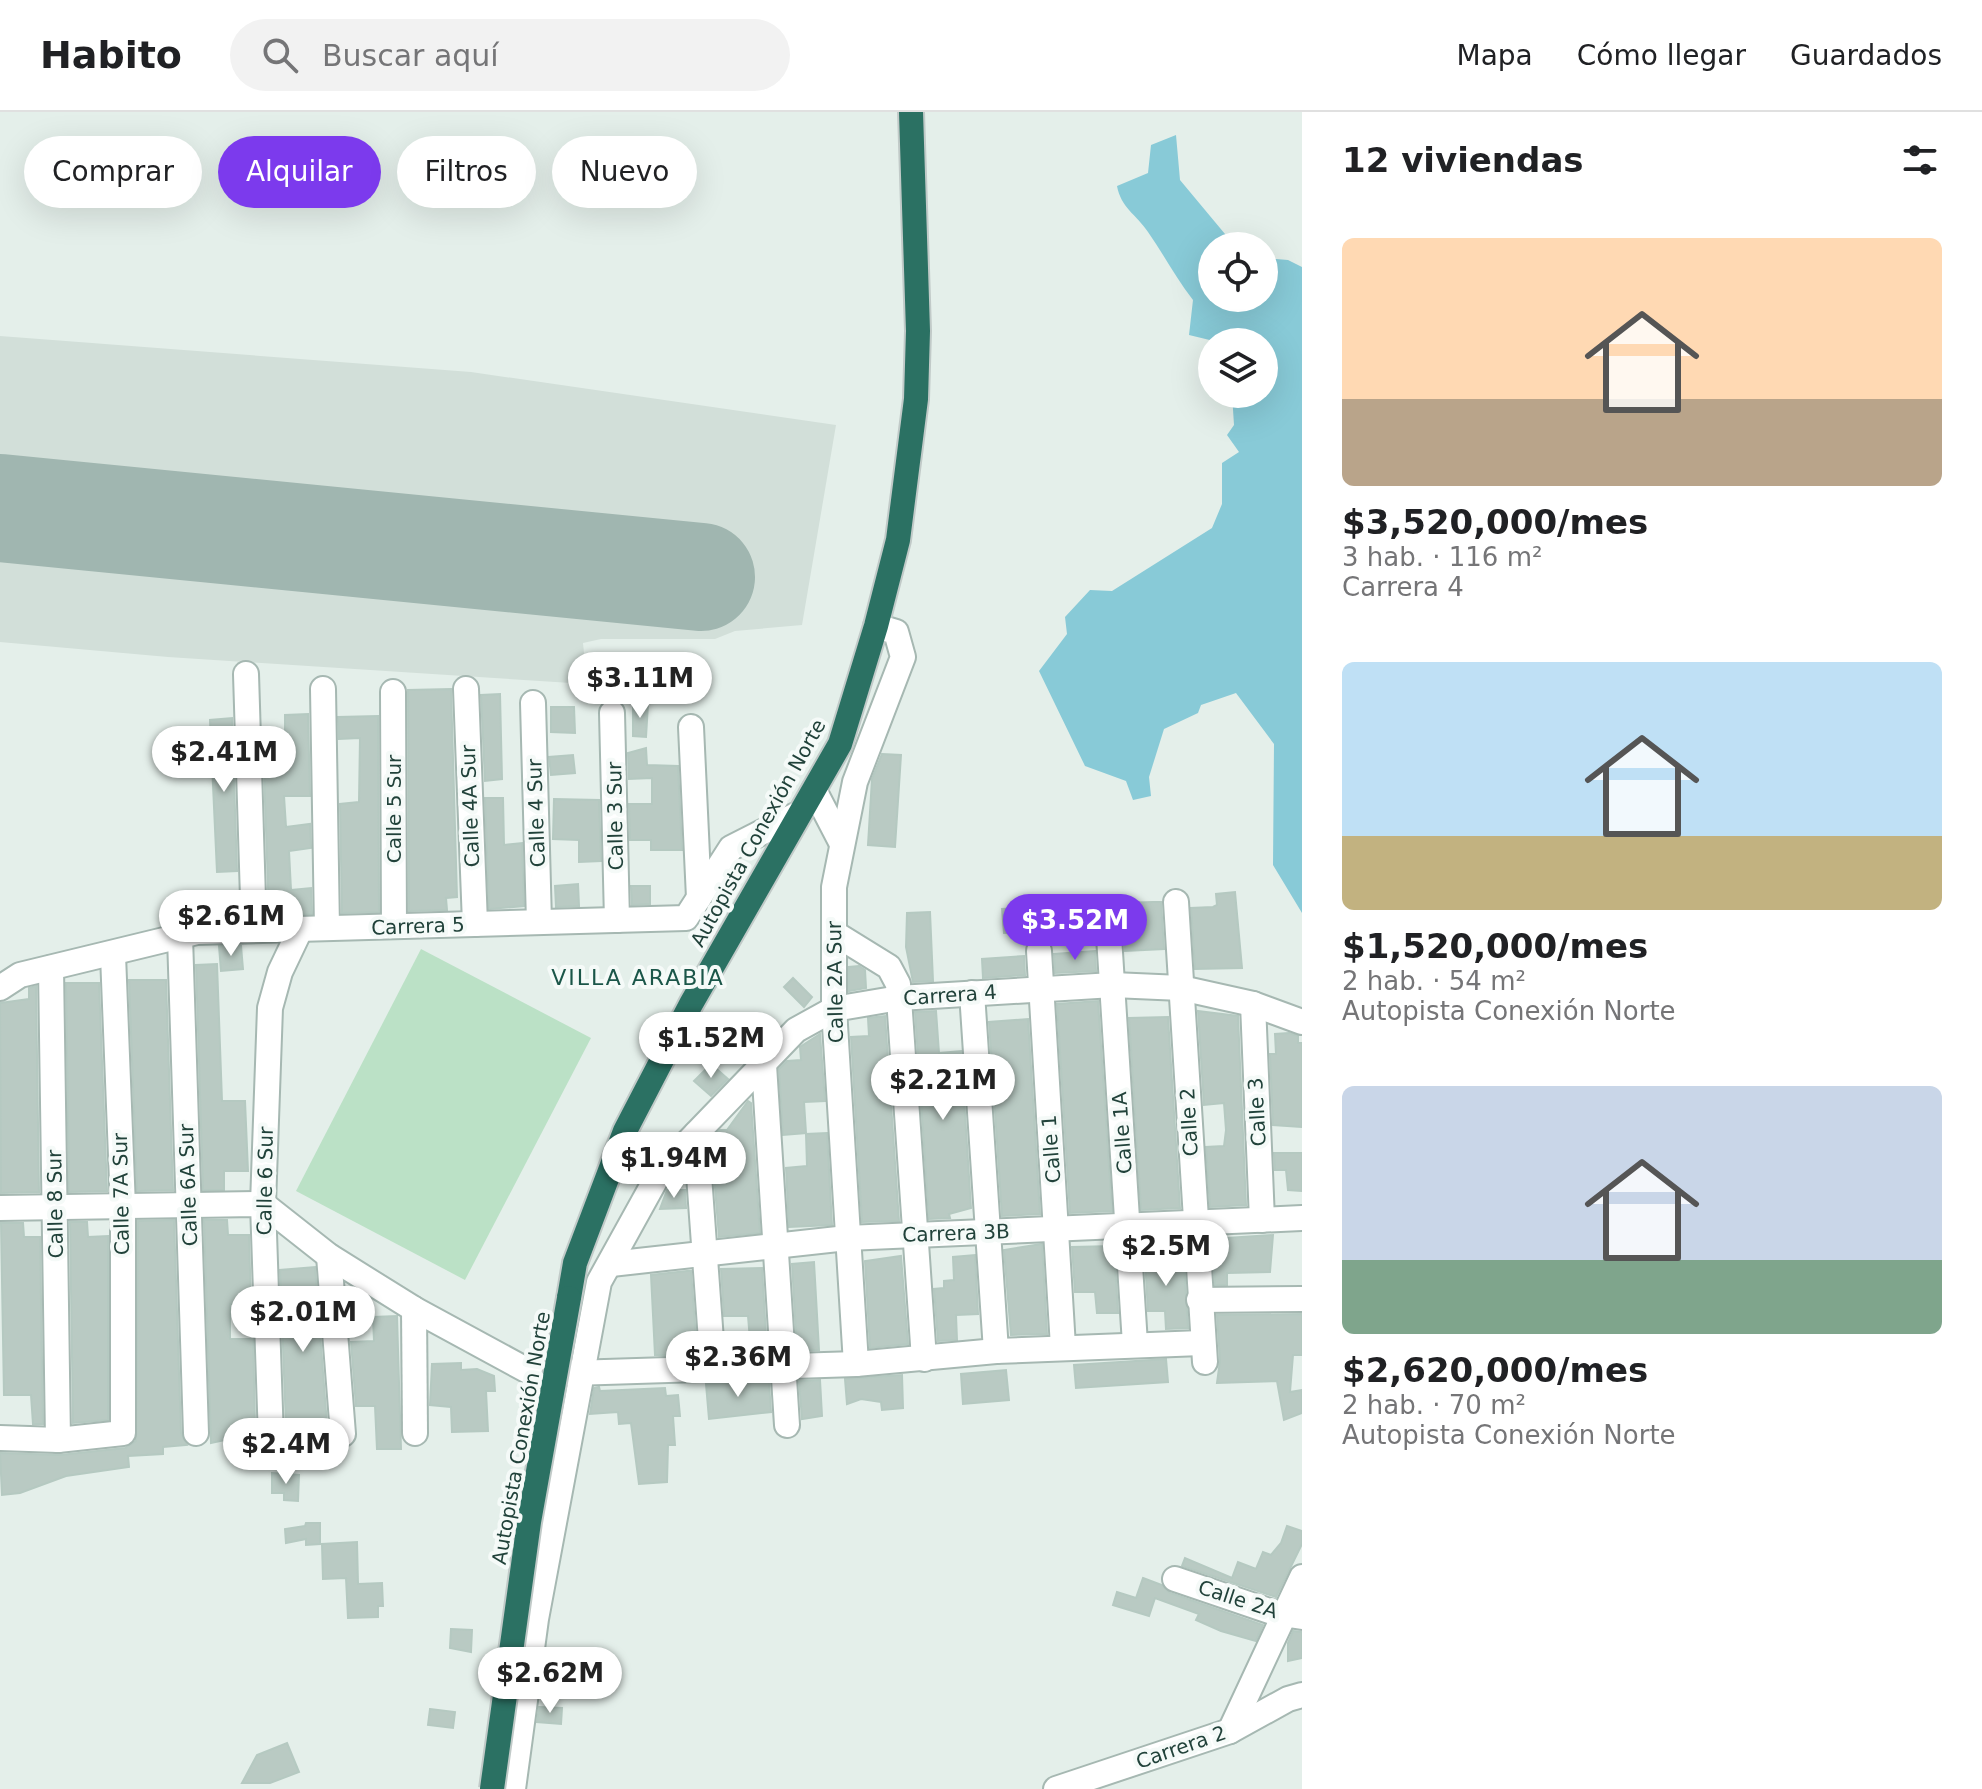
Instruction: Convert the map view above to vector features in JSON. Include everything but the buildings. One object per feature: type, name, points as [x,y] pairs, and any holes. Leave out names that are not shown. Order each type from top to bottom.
[{"type":"highway","name":"Autopista Conexión Norte","points":[[492,1789],[529,1522],[575,1263],[625,1131],[691,1004],[840,744],[898,540],[916,399],[918,331],[911,112]]},
{"type":"street","name":"Calle 2A Sur","points":[[856,1364],[834,1009],[834,887],[855,782],[903,657],[896,632],[876,626]]},
{"type":"street","points":[[246,674],[254,930]]},
{"type":"street","points":[[323,689],[327,928]]},
{"type":"street","name":"Calle 4A Sur","points":[[466,689],[475,924]]},
{"type":"street","name":"Calle 5 Sur","points":[[393,692],[394,926]]},
{"type":"street","name":"Calle 4 Sur","points":[[533,703],[539,922]]},
{"type":"street","name":"Calle 3 Sur","points":[[612,713],[617,920]]},
{"type":"street","points":[[691,727],[699,898]]},
{"type":"street","points":[[814,790],[841,842]]},
{"type":"street","name":"Carrera 5","points":[[0,988],[20,975],[113,955],[197,932],[686,918],[731,848],[798,814]]},
{"type":"street","name":"Calle 2","points":[[1135,1344],[1203,1352],[1176,902]]},
{"type":"street","name":"Calle 1A","points":[[1108,921],[1135,1344]]},
{"type":"street","name":"Calle 6 Sur","points":[[271,1439],[263,1204],[270,1008],[280,972],[300,930]]},
{"type":"street","points":[[834,933],[889,967],[898,984],[924,1359]]},
{"type":"street","name":"Calle 6A Sur","points":[[180,937],[196,1433]]},
{"type":"street","name":"Calle 1","points":[[1039,951],[1063,1347]]},
{"type":"street","name":"Calle 7A Sur","points":[[58,1440],[123,1433],[123,1207],[113,955]]},
{"type":"street","name":"Calle 8 Sur","points":[[51,968],[58,1440]]},
{"type":"street","name":"Carrera 4","points":[[513,1789],[536,1619],[599,1282],[661,1170],[796,1030],[834,1009],[899,998],[1113,985],[1181,988],[1253,1004],[1302,1022]]},
{"type":"street","points":[[972,993],[996,1351]]},
{"type":"street","name":"Calle 3","points":[[1253,1004],[1262,1220]]},
{"type":"street","points":[[764,1065],[787,1425]]},
{"type":"street","points":[[696,1134],[713,1368]]},
{"type":"street","points":[[0,1208],[263,1204],[329,1256],[414,1309],[530,1372],[856,1364],[996,1351],[1135,1344]]},
{"type":"street","name":"Carrera 3B","points":[[611,1264],[847,1238],[1302,1218]]},
{"type":"street","points":[[329,1256],[343,1434]]},
{"type":"street","points":[[1199,1300],[1302,1299]]},
{"type":"street","points":[[414,1309],[415,1433]]},
{"type":"street","points":[[0,1438],[58,1440]]},
{"type":"street","points":[[1230,1731],[1293,1616],[1302,1577]]},
{"type":"street","name":"Calle 2A","points":[[1175,1579],[1293,1616]]},
{"type":"street","name":"Carrera 2","points":[[1056,1789],[1230,1731],[1288,1699],[1302,1695]]},
{"type":"shaded area","points":[[0,336],[471,372],[836,425],[802,625],[735,631],[715,639],[601,639],[583,643],[587,684],[168,657],[0,642]]},
{"type":"green space","points":[[421,949],[591,1038],[465,1280],[296,1191]]},
{"type":"water","points":[[1176,135],[1180,180],[1223,232],[1198,232],[1198,312],[1278,312],[1278,259],[1302,267],[1302,913],[1273,865],[1274,744],[1236,693],[1201,705],[1198,713],[1164,729],[1149,777],[1151,796],[1133,800],[1126,781],[1085,766],[1039,671],[1067,634],[1065,617],[1090,590],[1112,591],[1212,528],[1222,504],[1222,463],[1239,452],[1227,435],[1234,425],[1233,408],[1278,408],[1278,328],[1198,328],[1198,337],[1189,335],[1193,300],[1119,194],[1117,186],[1148,173],[1151,145]]},
{"type":"runway","points":[[0,508],[701,577]]},
{"type":"district","name":"VILLA ARABIA","points":[[638,977]]}]
